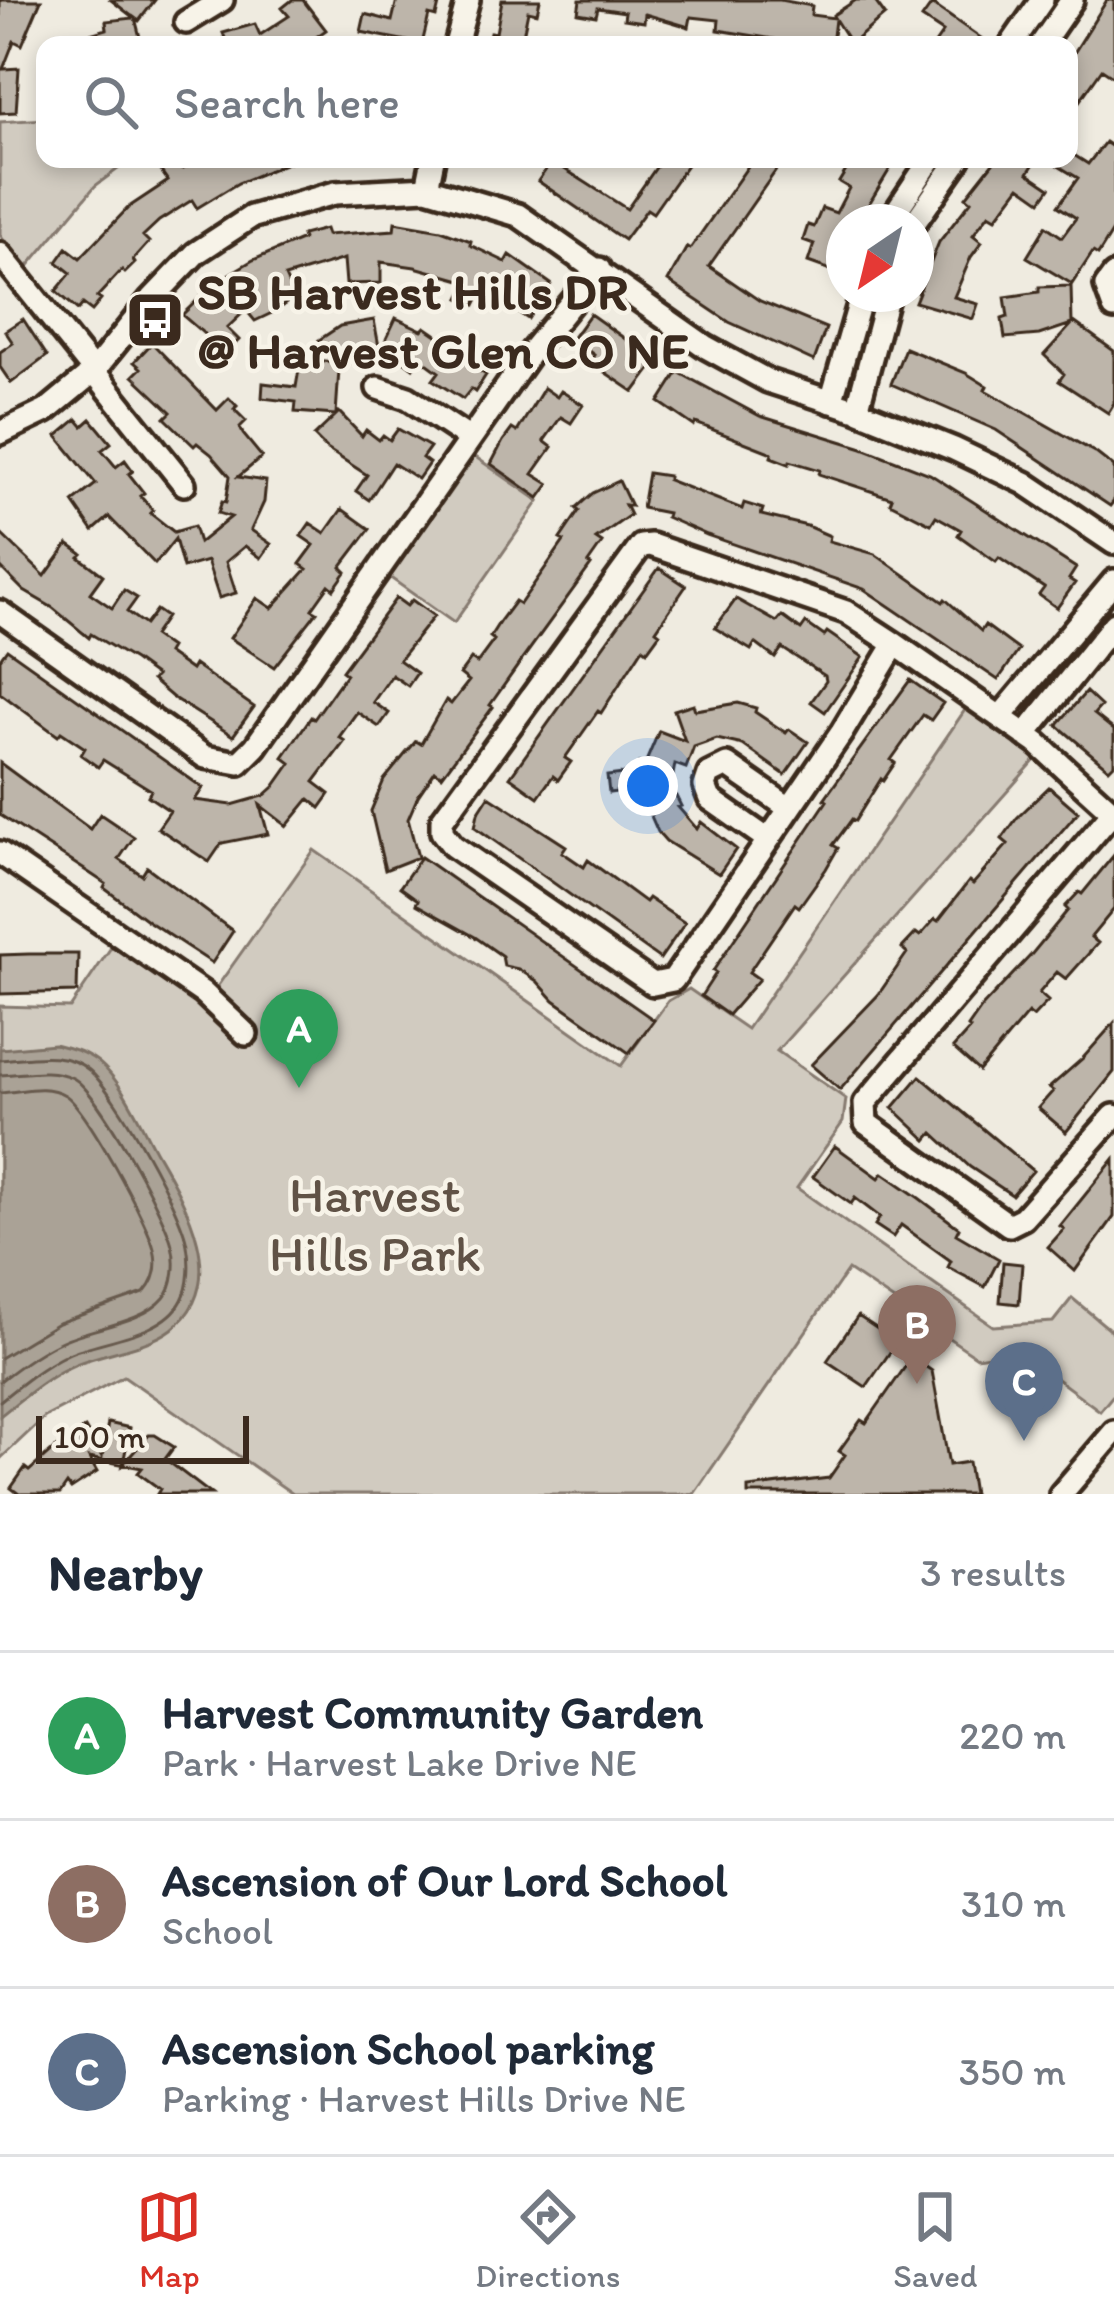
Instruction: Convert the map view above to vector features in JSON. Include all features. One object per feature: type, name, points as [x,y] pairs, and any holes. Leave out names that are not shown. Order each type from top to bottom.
[{"type":"street","points":[[186,22],[222,0]]},
{"type":"street","points":[[458,36],[468,0]]},
{"type":"street","points":[[1017,36],[1042,0]]},
{"type":"street","points":[[1047,36],[1072,0]]},
{"type":"street","points":[[428,188],[431,168]]},
{"type":"street","points":[[901,204],[925,168]]},
{"type":"street","points":[[927,204],[953,168]]},
{"type":"street","points":[[0,433],[46,411],[93,373],[150,301],[196,253],[251,217],[335,193],[428,188],[518,215],[706,346],[768,381],[915,432],[1024,483],[1114,543]]},
{"type":"street","points":[[0,254],[184,484]]},
{"type":"street","points":[[0,612],[205,757],[239,764],[531,352],[599,269]]},
{"type":"street","points":[[1114,275],[1106,286],[1114,308]]},
{"type":"street","points":[[831,402],[857,312]]},
{"type":"street","points":[[856,410],[883,312]]},
{"type":"street","points":[[378,388],[408,398],[470,439]]},
{"type":"street","points":[[896,644],[842,732],[673,980],[664,985],[653,984],[453,846],[442,832],[442,820],[641,546],[651,545],[739,573],[846,612],[896,644],[1013,726],[1114,813],[865,1103],[866,1124],[1009,1225],[1023,1218],[1114,1116]]},
{"type":"street","points":[[1013,726],[1114,581]]},
{"type":"street","points":[[1013,726],[1114,624]]},
{"type":"street","points":[[767,839],[710,799],[705,786],[710,774],[727,765],[789,808]]},
{"type":"street","points":[[0,853],[203,993],[246,1034]]},
{"type":"street","points":[[1061,1494],[1114,1432]]},
{"type":"green space","points":[[36,120],[36,168],[119,168],[95,186],[25,270],[0,235],[0,122]]},
{"type":"green space","points":[[474,456],[539,501],[454,623],[389,577]]},
{"type":"green space","name":"Harvest Hills Park","points":[[967,707],[1036,759],[777,1051],[846,1099],[843,1122],[797,1188],[993,1326],[1053,1322],[1072,1298],[1114,1333],[1114,1394],[1100,1411],[1018,1350],[977,1357],[848,1270],[694,1494],[293,1494],[124,1376],[45,1417],[0,1459],[0,1006],[70,1008],[112,946],[202,1008],[314,850],[621,1066],[668,1001],[689,989],[747,1029]]},
{"type":"water","points":[[54,1044],[100,1063],[128,1100],[190,1219],[201,1266],[199,1289],[172,1329],[151,1341],[66,1369],[0,1416],[0,1049]]},
{"type":"building","points":[[0,0],[41,0],[22,45],[14,41],[3,69],[19,68],[16,112],[0,113]]},
{"type":"building","points":[[111,0],[155,0],[139,21],[135,18],[140,36],[83,36],[107,29],[106,21],[134,18]]},
{"type":"building","points":[[292,0],[303,0],[326,30],[318,36],[224,36],[255,24],[260,35],[289,16],[282,8]]},
{"type":"building","points":[[397,0],[440,0],[436,17],[429,15],[424,36],[361,32],[365,14],[392,21]]},
{"type":"building","points":[[502,0],[540,0],[537,13],[528,11],[523,36],[489,36],[496,33]]},
{"type":"building","points":[[580,0],[780,0],[812,6],[811,15],[834,18],[856,0],[874,0],[885,15],[860,36],[846,36],[835,19],[833,36],[755,36],[718,30],[719,20],[691,17],[689,27],[645,14],[644,22],[624,19],[625,12],[598,8],[596,16],[578,13]]},
{"type":"building","points":[[1107,0],[1114,0],[1114,77],[1102,69],[1078,103],[1078,47]]},
{"type":"building","points":[[932,4],[978,36],[940,36],[943,32],[922,18]]},
{"type":"building","points":[[1105,142],[1114,148],[1114,229],[1072,284],[1027,257],[1046,226],[1062,237],[1076,218],[1058,206],[1078,178],[1062,168],[1078,168],[1078,158],[1088,164]]},
{"type":"building","points":[[159,168],[275,168],[197,208],[192,200],[159,221],[143,236],[149,242],[135,263],[97,297],[101,300],[92,311],[83,304],[78,310],[56,291],[71,273],[57,262],[67,248],[80,258],[129,207],[168,181]]},
{"type":"building","points":[[547,168],[563,168],[627,209],[656,168],[685,168],[653,213],[647,209],[624,240],[538,181]]},
{"type":"building","points":[[747,168],[778,168],[709,266],[760,301],[826,328],[814,361],[729,322],[668,281],[687,247]]},
{"type":"building","points":[[848,168],[891,168],[869,204],[841,204],[849,188],[839,182]]},
{"type":"building","points":[[989,168],[1031,168],[1028,173],[1050,188],[1041,201],[1020,186],[996,218],[989,214],[973,235],[982,242],[954,297],[978,304],[973,319],[934,308],[934,254],[971,201],[966,197]]},
{"type":"building","points":[[822,208],[826,209],[826,268],[808,262],[814,244],[803,240]]},
{"type":"building","points":[[395,222],[441,230],[506,262],[510,255],[551,284],[528,319],[510,307],[516,297],[488,278],[475,305],[460,298],[468,282],[415,267],[381,262],[381,283],[346,284],[344,259],[285,277],[294,297],[255,321],[246,310],[227,328],[239,340],[226,353],[182,315],[216,282],[303,239],[302,235],[325,229],[327,235],[394,230]]},
{"type":"building","points":[[1071,286],[1072,324],[1039,335],[1005,338],[1005,297],[1039,292],[1039,287]]},
{"type":"building","points":[[590,314],[638,348],[641,343],[660,357],[634,392],[590,362],[594,355],[572,339]]},
{"type":"building","points":[[396,318],[422,330],[425,327],[444,340],[440,345],[486,375],[475,392],[471,389],[463,399],[433,380],[439,372],[420,358],[413,368],[392,352],[357,359],[339,370],[336,414],[362,436],[366,430],[379,440],[383,435],[390,440],[398,429],[430,447],[422,458],[429,463],[418,479],[393,463],[369,500],[356,491],[367,475],[314,436],[336,415],[295,412],[296,402],[262,398],[263,383],[296,387],[301,358],[332,362],[319,340],[340,326],[374,320],[380,352]]},
{"type":"building","points":[[23,319],[47,356],[11,383],[0,367],[0,352],[13,343],[5,331]]},
{"type":"building","points":[[1074,322],[1114,351],[1114,403],[1108,413],[1059,381],[1064,374],[1044,355]]},
{"type":"building","points":[[152,343],[217,410],[229,398],[237,406],[234,409],[246,421],[240,427],[243,434],[262,457],[238,477],[266,481],[264,502],[251,530],[271,544],[261,558],[245,546],[226,562],[236,593],[219,598],[207,561],[183,568],[175,539],[155,564],[109,517],[93,531],[73,502],[96,484],[57,436],[77,419],[83,426],[91,419],[111,443],[102,450],[116,467],[125,460],[144,493],[140,496],[153,510],[150,513],[174,532],[194,526],[199,543],[231,517],[218,513],[222,501],[226,502],[230,476],[211,454],[197,443],[194,446],[165,418],[171,412],[133,376],[141,368],[134,362]]},
{"type":"building","points":[[905,348],[966,373],[987,386],[985,390],[1096,453],[1114,467],[1114,501],[1110,506],[996,430],[891,384]]},
{"type":"building","points":[[678,372],[760,416],[930,474],[1076,568],[1069,579],[1075,583],[1057,608],[1039,595],[1044,588],[999,558],[996,562],[958,535],[961,530],[936,516],[931,524],[890,503],[892,498],[694,426],[659,402]]},
{"type":"building","points":[[544,388],[557,397],[561,391],[583,405],[571,423],[561,417],[544,441],[552,447],[533,474],[549,484],[539,498],[491,464]]},
{"type":"building","points":[[648,473],[668,476],[668,480],[742,509],[744,503],[763,509],[761,515],[807,526],[830,536],[829,541],[875,554],[943,602],[945,599],[981,631],[985,625],[1019,650],[998,680],[864,589],[707,535],[666,517],[667,513],[642,508]]},
{"type":"building","points":[[619,481],[631,506],[625,505],[630,515],[596,539],[602,543],[591,565],[490,705],[493,707],[442,776],[435,771],[418,796],[408,819],[418,857],[385,870],[371,811],[384,780],[416,741],[421,744],[446,700],[451,704],[469,681],[460,674],[471,659],[477,663],[515,601],[520,604],[564,541],[560,539],[579,511],[576,508],[593,493]]},
{"type":"building","points":[[342,509],[370,529],[341,567],[346,572],[334,589],[329,585],[312,609],[317,612],[274,667],[230,638],[257,598],[272,608],[307,569],[300,564],[314,545],[301,536],[310,523],[325,533]]},
{"type":"building","points":[[0,533],[45,576],[68,544],[103,575],[90,593],[112,608],[124,590],[137,598],[127,612],[145,625],[156,610],[166,617],[153,636],[170,648],[167,653],[191,670],[194,665],[254,707],[233,736],[172,697],[152,680],[156,676],[134,660],[91,634],[89,638],[24,591],[0,567]]},
{"type":"building","points":[[659,568],[686,586],[656,630],[660,633],[647,651],[643,648],[565,758],[571,762],[538,797],[510,777]]},
{"type":"building","points":[[396,598],[407,606],[412,600],[434,616],[399,660],[417,673],[408,686],[392,675],[373,702],[389,713],[379,727],[357,712],[339,737],[345,741],[314,782],[330,794],[320,808],[309,799],[287,826],[260,805],[268,834],[222,843],[209,862],[158,828],[170,811],[148,796],[151,790],[103,760],[98,767],[81,755],[85,748],[61,732],[58,736],[0,693],[0,659],[7,649],[203,788],[195,800],[232,805],[264,796],[274,787],[291,763],[283,757]]},
{"type":"building","points":[[736,599],[777,622],[782,616],[801,630],[806,623],[824,636],[827,632],[863,657],[825,712],[811,702],[825,676],[782,648],[775,658],[755,643],[751,650],[715,628]]},
{"type":"building","points":[[910,680],[943,703],[931,720],[923,715],[891,760],[895,763],[883,781],[833,845],[838,848],[826,869],[799,907],[795,904],[749,972],[759,979],[728,1015],[701,996],[713,971],[827,801],[824,799]]},
{"type":"building","points":[[1086,692],[1101,706],[1094,714],[1114,730],[1114,764],[1109,769],[1057,725]]},
{"type":"building","points":[[738,703],[756,708],[755,712],[786,733],[789,729],[808,742],[785,775],[743,745],[717,739],[694,747],[686,768],[675,764],[671,786],[678,807],[697,829],[701,822],[736,849],[719,874],[666,841],[639,789],[609,793],[607,776],[638,772],[659,731],[685,741],[674,710],[693,704],[695,710]]},
{"type":"building","points":[[0,763],[90,829],[100,814],[134,837],[119,859],[142,875],[147,867],[233,931],[212,963],[148,921],[104,888],[106,884],[0,815]]},
{"type":"building","points":[[1049,787],[1078,812],[840,1090],[811,1065],[878,995],[907,953],[902,948],[916,933],[920,936],[938,921],[969,881],[973,884],[1008,844],[1002,839],[1017,818]]},
{"type":"building","points":[[489,796],[566,846],[562,852],[584,867],[588,860],[645,902],[648,898],[685,923],[660,959],[475,827]]},
{"type":"building","points":[[1114,855],[1114,909],[1091,937],[1098,943],[1066,979],[1057,972],[1039,993],[1048,1001],[1033,1017],[1028,1013],[979,1071],[953,1048],[982,1007],[1068,910],[1065,907]]},
{"type":"building","points":[[421,857],[654,1020],[629,1053],[554,1000],[537,981],[504,966],[502,956],[475,937],[416,904],[418,900],[400,887]]},
{"type":"building","points":[[78,954],[77,992],[0,994],[0,955]]},
{"type":"building","points":[[1114,1023],[1114,1072],[1066,1132],[1038,1108],[1053,1091],[1049,1088]]},
{"type":"building","points":[[920,1076],[1033,1171],[1012,1195],[970,1167],[933,1133],[927,1140],[893,1108]]},
{"type":"building","points":[[835,1146],[879,1178],[883,1173],[959,1228],[956,1234],[999,1259],[985,1287],[948,1267],[951,1261],[901,1225],[893,1237],[875,1225],[880,1217],[855,1198],[851,1204],[813,1177]]},
{"type":"building","points":[[1114,1159],[1114,1217],[1075,1271],[1048,1247]]},
{"type":"building","points":[[1003,1262],[1022,1264],[1019,1304],[1000,1302]]},
{"type":"building","points":[[858,1316],[897,1342],[866,1387],[827,1361]]},
{"type":"building","points":[[912,1357],[932,1371],[949,1465],[968,1462],[973,1494],[748,1494],[748,1488],[829,1478],[845,1455],[839,1451],[861,1420],[866,1423]]},
{"type":"building","points":[[108,1423],[130,1428],[123,1464],[149,1435],[155,1435],[174,1447],[165,1459],[211,1494],[157,1494],[160,1489],[138,1473],[142,1468],[89,1458],[97,1472],[71,1489],[67,1484],[60,1494],[19,1494],[11,1488],[25,1468],[29,1471],[85,1428],[102,1457]]},
{"type":"place","name":"SB Harvest Hills DR @ Harvest Glen CO NE","points":[[155,320]]},
{"type":"place","name":"Harvest Community Garden","points":[[299,1088]]},
{"type":"place","name":"Ascension of Our Lord School","points":[[917,1384]]},
{"type":"place","name":"Ascension School parking","points":[[1024,1441]]}]
